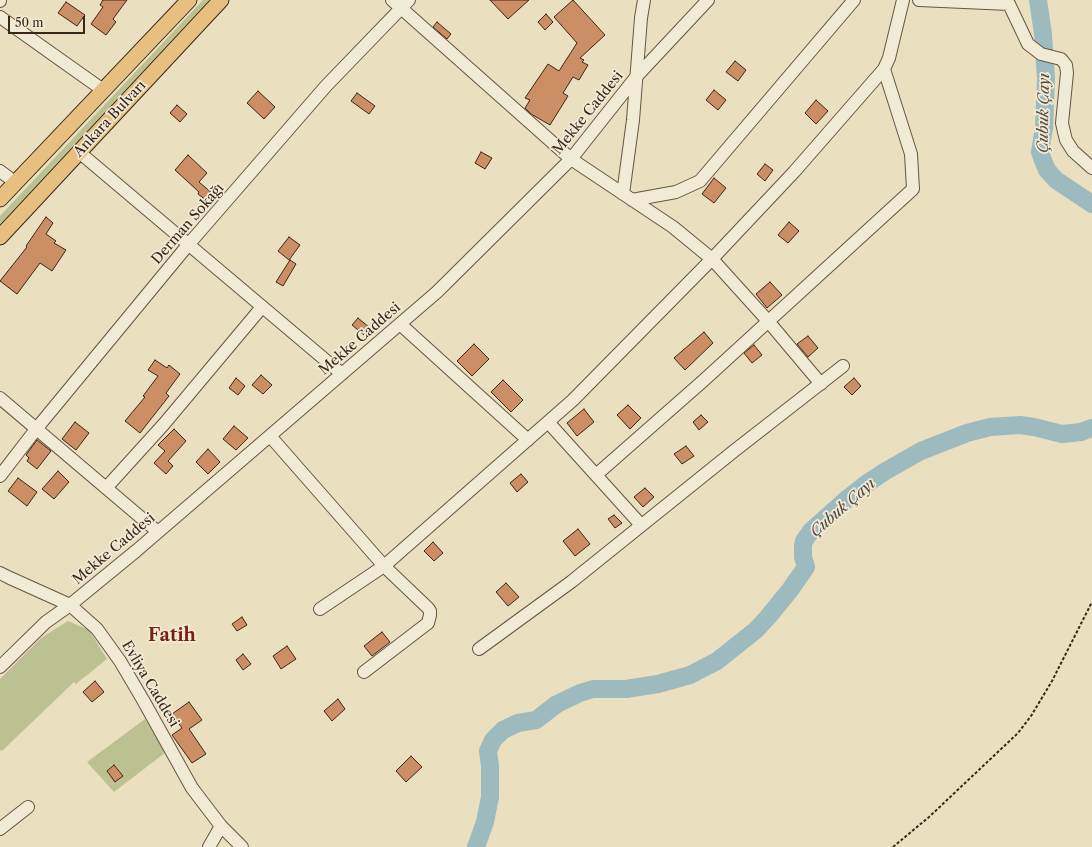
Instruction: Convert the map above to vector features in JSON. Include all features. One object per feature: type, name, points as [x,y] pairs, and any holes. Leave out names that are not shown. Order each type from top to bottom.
[{"type":"main road","name":"Ankara Bulvarı","points":[[0,199],[189,0]]},
{"type":"main road","name":"Ankara Bulvarı","points":[[0,237],[221,0]]},
{"type":"street","points":[[628,197],[636,77],[644,0]]},
{"type":"street","name":"Mekke Caddesi","points":[[0,667],[46,622],[158,532],[437,292],[571,159],[636,77],[708,0]]},
{"type":"street","points":[[628,197],[676,192],[700,181],[854,0]]},
{"type":"street","points":[[320,609],[384,566],[573,400],[712,259],[794,172],[884,69],[889,58],[903,0]]},
{"type":"street","points":[[919,0],[1009,2],[1028,44],[1047,55],[1061,59],[1066,65],[1067,69],[1062,123],[1066,140],[1073,151],[1092,168]]},
{"type":"street","points":[[400,3],[571,159],[673,227],[712,259],[768,321],[820,384]]},
{"type":"street","name":"Derman Sokağı","points":[[0,476],[37,428],[188,245],[400,3]]},
{"type":"street","points":[[0,17],[103,90]]},
{"type":"street","points":[[596,475],[703,381],[913,189],[911,154],[884,69]]},
{"type":"street","points":[[79,152],[342,374]]},
{"type":"street","points":[[0,171],[16,183]]},
{"type":"street","points":[[106,488],[164,424],[262,307]]},
{"type":"street","points":[[400,324],[528,440]]},
{"type":"street","points":[[479,649],[570,582],[843,366]]},
{"type":"street","points":[[0,398],[158,532]]},
{"type":"street","points":[[548,422],[641,526]]},
{"type":"street","points":[[270,436],[384,566],[428,608],[430,619],[425,626],[364,672]]},
{"type":"street","name":"Evliya Caddesi","points":[[0,573],[70,604],[97,629],[120,661],[192,788],[221,826],[242,847]]},
{"type":"street","points":[[0,828],[28,807]]},
{"type":"street","points":[[209,847],[221,826]]},
{"type":"path","points":[[893,847],[929,816],[1018,733],[1035,710],[1052,681],[1092,602]]},
{"type":"green space","points":[[203,0],[209,0],[0,224],[0,216]]},
{"type":"green space","points":[[68,621],[89,630],[107,659],[76,684],[74,682],[2,751],[0,750],[0,679],[41,638]]},
{"type":"green space","points":[[145,719],[166,752],[114,792],[87,762]]},
{"type":"building","points":[[103,0],[127,0],[113,19],[116,22],[106,35],[91,24],[103,7],[100,5]]},
{"type":"building","points":[[490,0],[529,0],[508,19]]},
{"type":"building","points":[[573,0],[605,35],[580,58],[584,60],[582,62],[588,65],[579,80],[573,77],[563,93],[568,96],[550,125],[531,114],[525,108],[530,100],[525,98],[548,64],[559,71],[577,43],[554,17]]},
{"type":"building","points":[[66,2],[85,15],[77,26],[58,13]]},
{"type":"building","points":[[546,14],[553,22],[545,30],[538,22]]},
{"type":"building","points":[[437,22],[451,34],[447,39],[433,27]]},
{"type":"building","points":[[735,61],[746,70],[738,81],[726,72]]},
{"type":"building","points":[[714,90],[726,100],[718,110],[706,100]]},
{"type":"building","points":[[258,91],[275,107],[264,119],[247,103]]},
{"type":"building","points":[[357,93],[375,106],[369,114],[351,101]]},
{"type":"building","points":[[816,100],[828,111],[816,124],[805,113]]},
{"type":"building","points":[[177,105],[187,114],[180,122],[170,113]]},
{"type":"building","points":[[481,152],[492,158],[485,169],[475,163]]},
{"type":"building","points":[[188,155],[207,173],[199,182],[213,194],[207,201],[198,194],[199,192],[175,170]]},
{"type":"building","points":[[765,164],[773,170],[765,181],[757,174]]},
{"type":"building","points":[[714,178],[726,188],[714,203],[702,194]]},
{"type":"building","points":[[46,217],[53,223],[46,234],[56,241],[54,243],[66,250],[52,271],[40,263],[17,294],[0,281],[27,247],[26,246]]},
{"type":"building","points":[[789,222],[799,231],[788,243],[778,235]]},
{"type":"building","points":[[289,237],[300,245],[289,260],[278,251]]},
{"type":"building","points":[[290,260],[296,264],[283,286],[276,282]]},
{"type":"building","points":[[770,282],[782,295],[767,308],[756,294]]},
{"type":"building","points":[[358,318],[370,328],[364,335],[352,325]]},
{"type":"building","points":[[704,332],[713,343],[685,370],[674,358]]},
{"type":"building","points":[[808,336],[818,348],[808,357],[797,344]]},
{"type":"building","points":[[474,344],[489,359],[472,376],[457,361]]},
{"type":"building","points":[[754,345],[762,355],[752,363],[744,353]]},
{"type":"building","points":[[155,360],[167,368],[169,365],[180,374],[166,393],[169,396],[140,433],[125,421],[145,397],[143,396],[158,376],[148,370]]},
{"type":"building","points":[[261,375],[272,385],[263,394],[252,385]]},
{"type":"building","points":[[236,378],[245,386],[238,395],[229,388]]},
{"type":"building","points":[[854,378],[861,386],[852,395],[844,387]]},
{"type":"building","points":[[503,380],[523,400],[511,412],[491,392]]},
{"type":"building","points":[[628,405],[641,418],[630,429],[617,415]]},
{"type":"building","points":[[584,409],[594,422],[577,436],[567,423]]},
{"type":"building","points":[[701,415],[708,422],[699,430],[693,422]]},
{"type":"building","points":[[75,422],[89,433],[76,450],[62,439]]},
{"type":"building","points":[[234,426],[248,438],[236,450],[223,439]]},
{"type":"building","points":[[174,429],[186,441],[168,461],[173,466],[166,474],[154,463],[165,451],[158,445]]},
{"type":"building","points":[[37,440],[51,451],[37,469],[27,461],[29,458],[26,455]]},
{"type":"building","points":[[686,446],[694,456],[682,464],[674,454]]},
{"type":"building","points":[[208,449],[220,462],[208,474],[196,462]]},
{"type":"building","points":[[58,471],[69,482],[54,499],[42,489]]},
{"type":"building","points":[[521,474],[528,482],[517,492],[510,483]]},
{"type":"building","points":[[18,478],[37,492],[27,506],[8,491]]},
{"type":"building","points":[[645,488],[654,497],[643,507],[634,497]]},
{"type":"building","points":[[614,515],[622,523],[615,528],[608,519]]},
{"type":"building","points":[[578,529],[590,544],[575,556],[563,541]]},
{"type":"building","points":[[433,542],[443,553],[434,561],[424,551]]},
{"type":"building","points":[[506,583],[519,597],[508,606],[496,592]]},
{"type":"building","points":[[242,617],[247,625],[237,631],[232,624]]},
{"type":"building","points":[[382,632],[390,642],[372,656],[364,646]]},
{"type":"building","points":[[287,646],[296,659],[281,669],[273,656]]},
{"type":"building","points":[[243,654],[251,664],[243,670],[236,660]]},
{"type":"building","points":[[95,681],[104,692],[92,702],[83,692]]},
{"type":"building","points":[[338,699],[345,709],[332,721],[324,711]]},
{"type":"building","points":[[189,702],[202,720],[189,729],[206,754],[192,763],[172,735],[182,728],[172,714]]},
{"type":"building","points":[[411,756],[422,767],[406,782],[396,771]]},
{"type":"building","points":[[114,765],[123,776],[115,782],[107,771]]},
{"type":"waterway","name":"Çubuk Çayı","points":[[1038,0],[1043,34],[1046,78],[1044,128],[1040,152],[1047,170],[1056,180],[1092,204]]},
{"type":"waterway","name":"Çubuk Çayı","points":[[476,847],[485,822],[490,797],[490,766],[488,751],[493,740],[503,730],[518,723],[536,720],[557,704],[580,693],[593,689],[626,689],[658,684],[690,675],[717,661],[756,630],[790,590],[806,567],[803,557],[803,546],[804,541],[811,531],[866,484],[921,451],[967,433],[990,427],[1020,425],[1062,434],[1081,432],[1092,428]]},
{"type":"district","name":"Fatih","points":[[172,636]]}]
